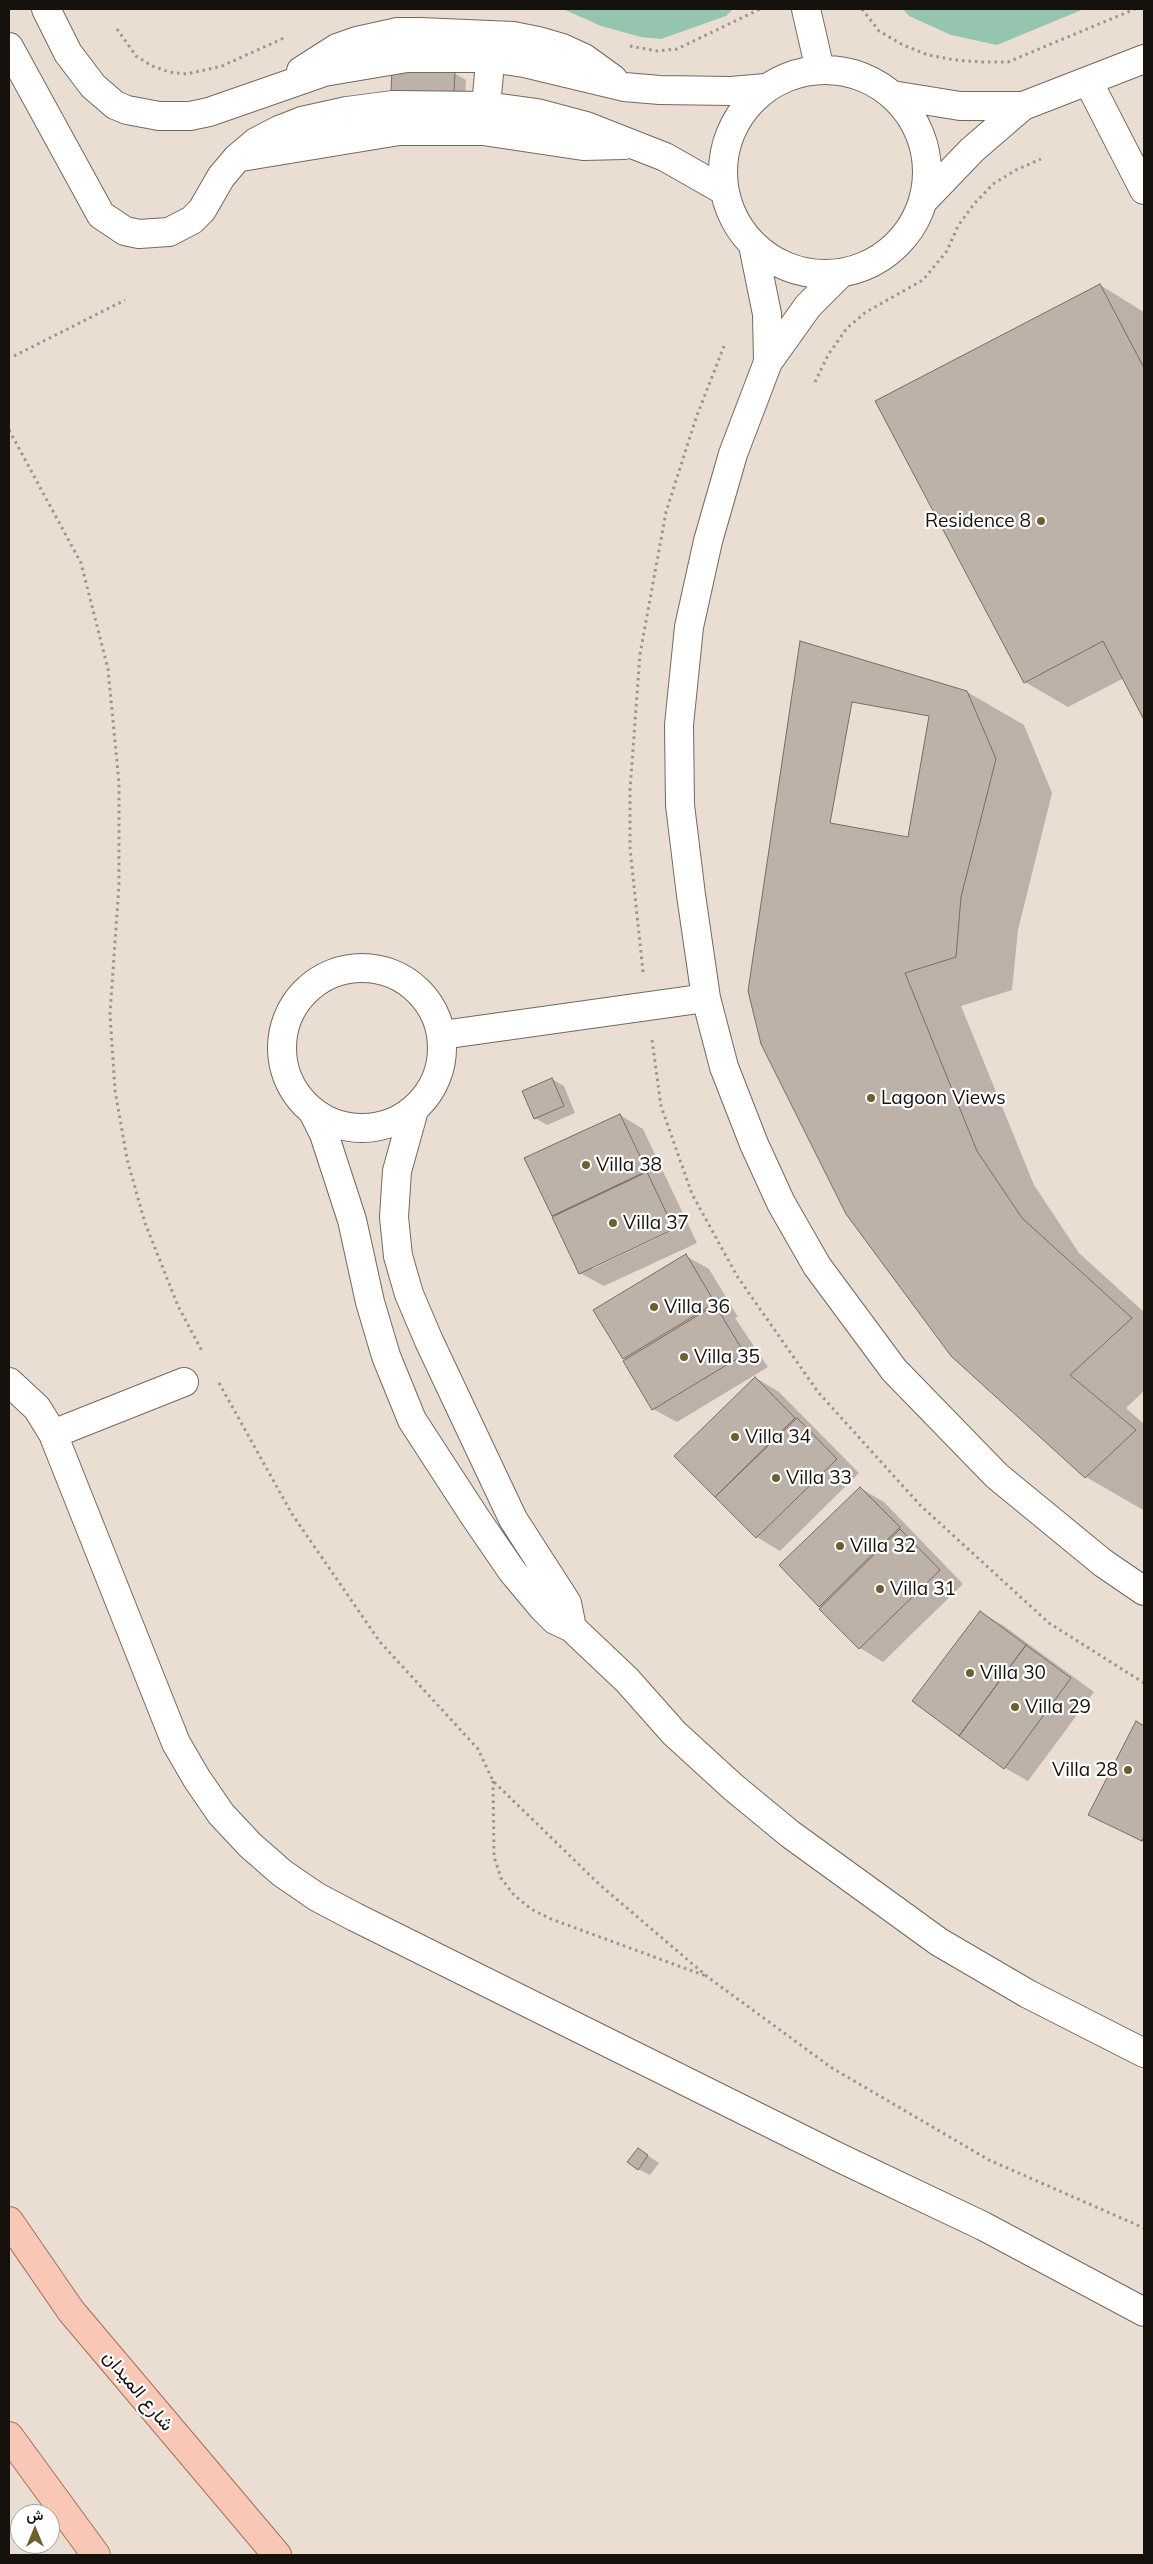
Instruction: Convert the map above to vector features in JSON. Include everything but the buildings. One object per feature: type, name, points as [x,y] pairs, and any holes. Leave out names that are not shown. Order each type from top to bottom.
[{"type":"main road","name":"شارع الميدان","points":[[9,2221],[72,2311],[277,2555]]},
{"type":"main road","points":[[9,2436],[96,2555]]},
{"type":"street","points":[[46,9],[68,53],[93,86],[114,105],[127,110],[159,116],[190,116],[228,107],[285,84],[301,70],[337,48],[378,35],[398,32],[491,46],[538,40],[584,58],[624,87],[695,92],[766,88]]},
{"type":"street","points":[[806,9],[820,70]]},
{"type":"street","points":[[486,106],[491,46]]},
{"type":"street","points":[[9,47],[101,215],[125,231],[153,235],[181,228],[202,210],[221,177],[237,158],[256,142],[279,130],[302,121],[347,111],[393,105],[486,106],[536,113],[586,126],[634,143],[695,172],[723,190]]},
{"type":"street","points":[[923,201],[972,150],[1023,106],[1144,59]]},
{"type":"street","points":[[820,70],[859,76],[877,84],[892,95],[906,109],[923,144],[927,162],[927,182],[923,201],[911,226],[892,248],[877,260],[841,273],[803,272],[768,257],[753,245],[739,229],[729,210],[723,190],[724,152],[730,133],[739,116],[766,88],[783,78],[820,70]]},
{"type":"street","points":[[1088,81],[1144,190]]},
{"type":"street","points":[[892,95],[960,106],[1023,106]]},
{"type":"street","points":[[237,158],[400,131],[483,131],[601,147],[634,143]]},
{"type":"street","points":[[753,245],[767,314],[768,362]]},
{"type":"street","points":[[841,273],[808,306],[768,362],[733,454],[708,542],[689,627],[679,725],[680,805],[690,895],[706,998],[724,1067],[754,1144],[782,1203],[817,1266],[894,1370],[997,1476],[1103,1564],[1144,1591]]},
{"type":"street","points":[[313,1112],[353,1128],[375,1128],[395,1122],[414,1110],[428,1095],[438,1076],[442,1056],[442,1035],[436,1015],[425,998],[410,984],[381,970],[350,968],[320,980],[296,1002],[288,1017],[282,1051],[284,1068],[290,1085],[313,1112],[324,1134],[352,1220],[370,1302],[386,1356],[412,1420],[512,1571],[549,1615],[572,1628],[627,1680],[674,1733],[733,1787],[829,1863],[939,1942],[1036,1998],[1144,2053]]},
{"type":"street","points":[[442,1035],[706,998]]},
{"type":"street","points":[[414,1110],[397,1171],[394,1217],[398,1256],[409,1294],[432,1349],[513,1519],[568,1603],[572,1628]]},
{"type":"street","points":[[9,1382],[37,1408],[53,1434],[176,1743],[197,1779],[221,1814],[250,1845],[282,1873],[317,1897],[355,1917],[840,2158],[983,2226],[1144,2312]]},
{"type":"street","points":[[53,1434],[184,1382]]},
{"type":"path","points":[[622,44],[657,51],[677,48],[760,9]]},
{"type":"path","points":[[862,9],[879,31],[903,44],[928,54],[955,60],[1008,62],[1135,9]]},
{"type":"path","points":[[117,29],[136,56],[152,66],[169,72],[187,74],[222,66],[289,36]]},
{"type":"path","points":[[816,382],[828,355],[847,328],[866,312],[923,280],[947,251],[958,226],[974,204],[993,184],[1016,170],[1041,159]]},
{"type":"path","points":[[14,356],[125,300]]},
{"type":"path","points":[[494,1781],[494,1857],[501,1878],[514,1895],[531,1909],[551,1918],[709,1978]]},
{"type":"green space","points":[[563,9],[733,9],[726,16],[661,39],[641,37],[601,26]]},
{"type":"green space","points":[[903,9],[1084,9],[997,45],[951,35],[909,16]]},
{"type":"place","name":"Residence 8","points":[[1041,521]]},
{"type":"place","name":"Lagoon Views","points":[[871,1098]]},
{"type":"place","name":"Villa 38","points":[[586,1165]]},
{"type":"place","name":"Villa 37","points":[[613,1223]]},
{"type":"place","name":"Villa 36","points":[[654,1307]]},
{"type":"place","name":"Villa 35","points":[[684,1357]]},
{"type":"place","name":"Villa 34","points":[[735,1437]]},
{"type":"place","name":"Villa 33","points":[[776,1478]]},
{"type":"place","name":"Villa 32","points":[[840,1546]]},
{"type":"place","name":"Villa 31","points":[[880,1589]]},
{"type":"place","name":"Villa 30","points":[[970,1673]]},
{"type":"place","name":"Villa 29","points":[[1015,1707]]},
{"type":"place","name":"Villa 28","points":[[1128,1770]]}]
